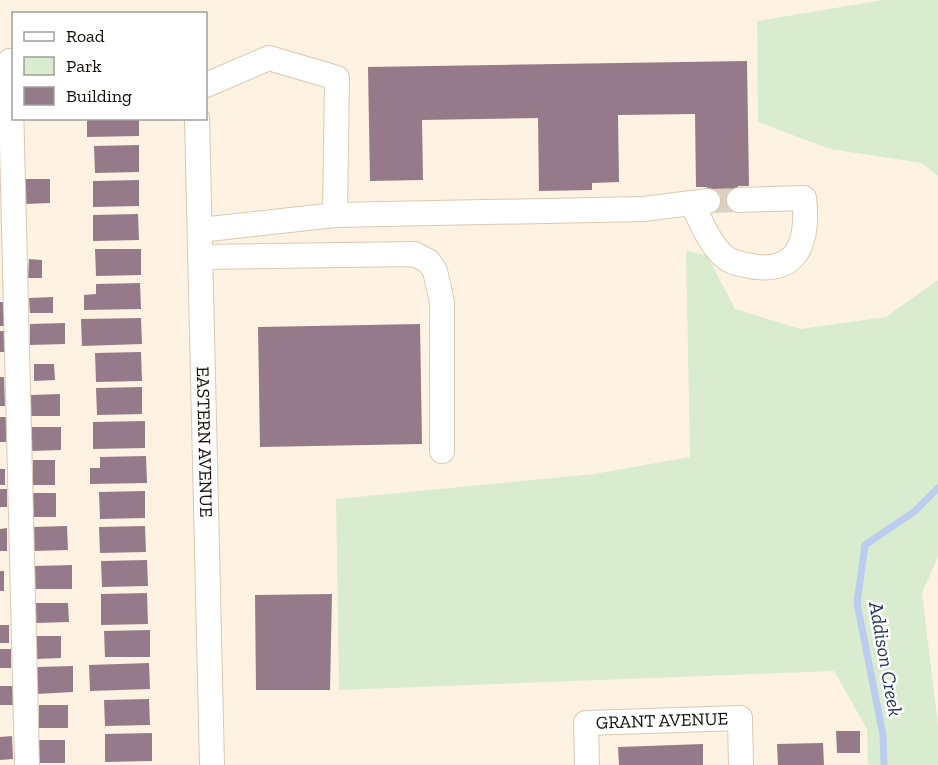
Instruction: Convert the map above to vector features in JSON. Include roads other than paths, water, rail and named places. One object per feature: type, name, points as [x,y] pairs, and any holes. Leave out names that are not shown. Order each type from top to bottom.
[{"type":"street","points":[[207,85],[269,58],[337,78],[335,215]]},
{"type":"street","points":[[8,61],[27,765]]},
{"type":"street","name":"EASTERN AVENUE","points":[[197,120],[212,765]]},
{"type":"street","points":[[200,230],[335,215],[643,209],[700,202],[726,258],[743,265],[768,268],[788,262],[801,247],[807,220],[804,198],[739,200]]},
{"type":"street","points":[[200,257],[414,254],[428,261],[435,271],[442,302],[442,451]]},
{"type":"street","name":"GRANT AVENUE","points":[[587,765],[586,723],[740,718],[741,765]]},
{"type":"waterway","name":"Addison Creek","points":[[884,765],[883,735],[857,603],[865,545],[915,511],[938,488]]},
{"type":"tunnel","points":[[708,201],[739,200]]}]
